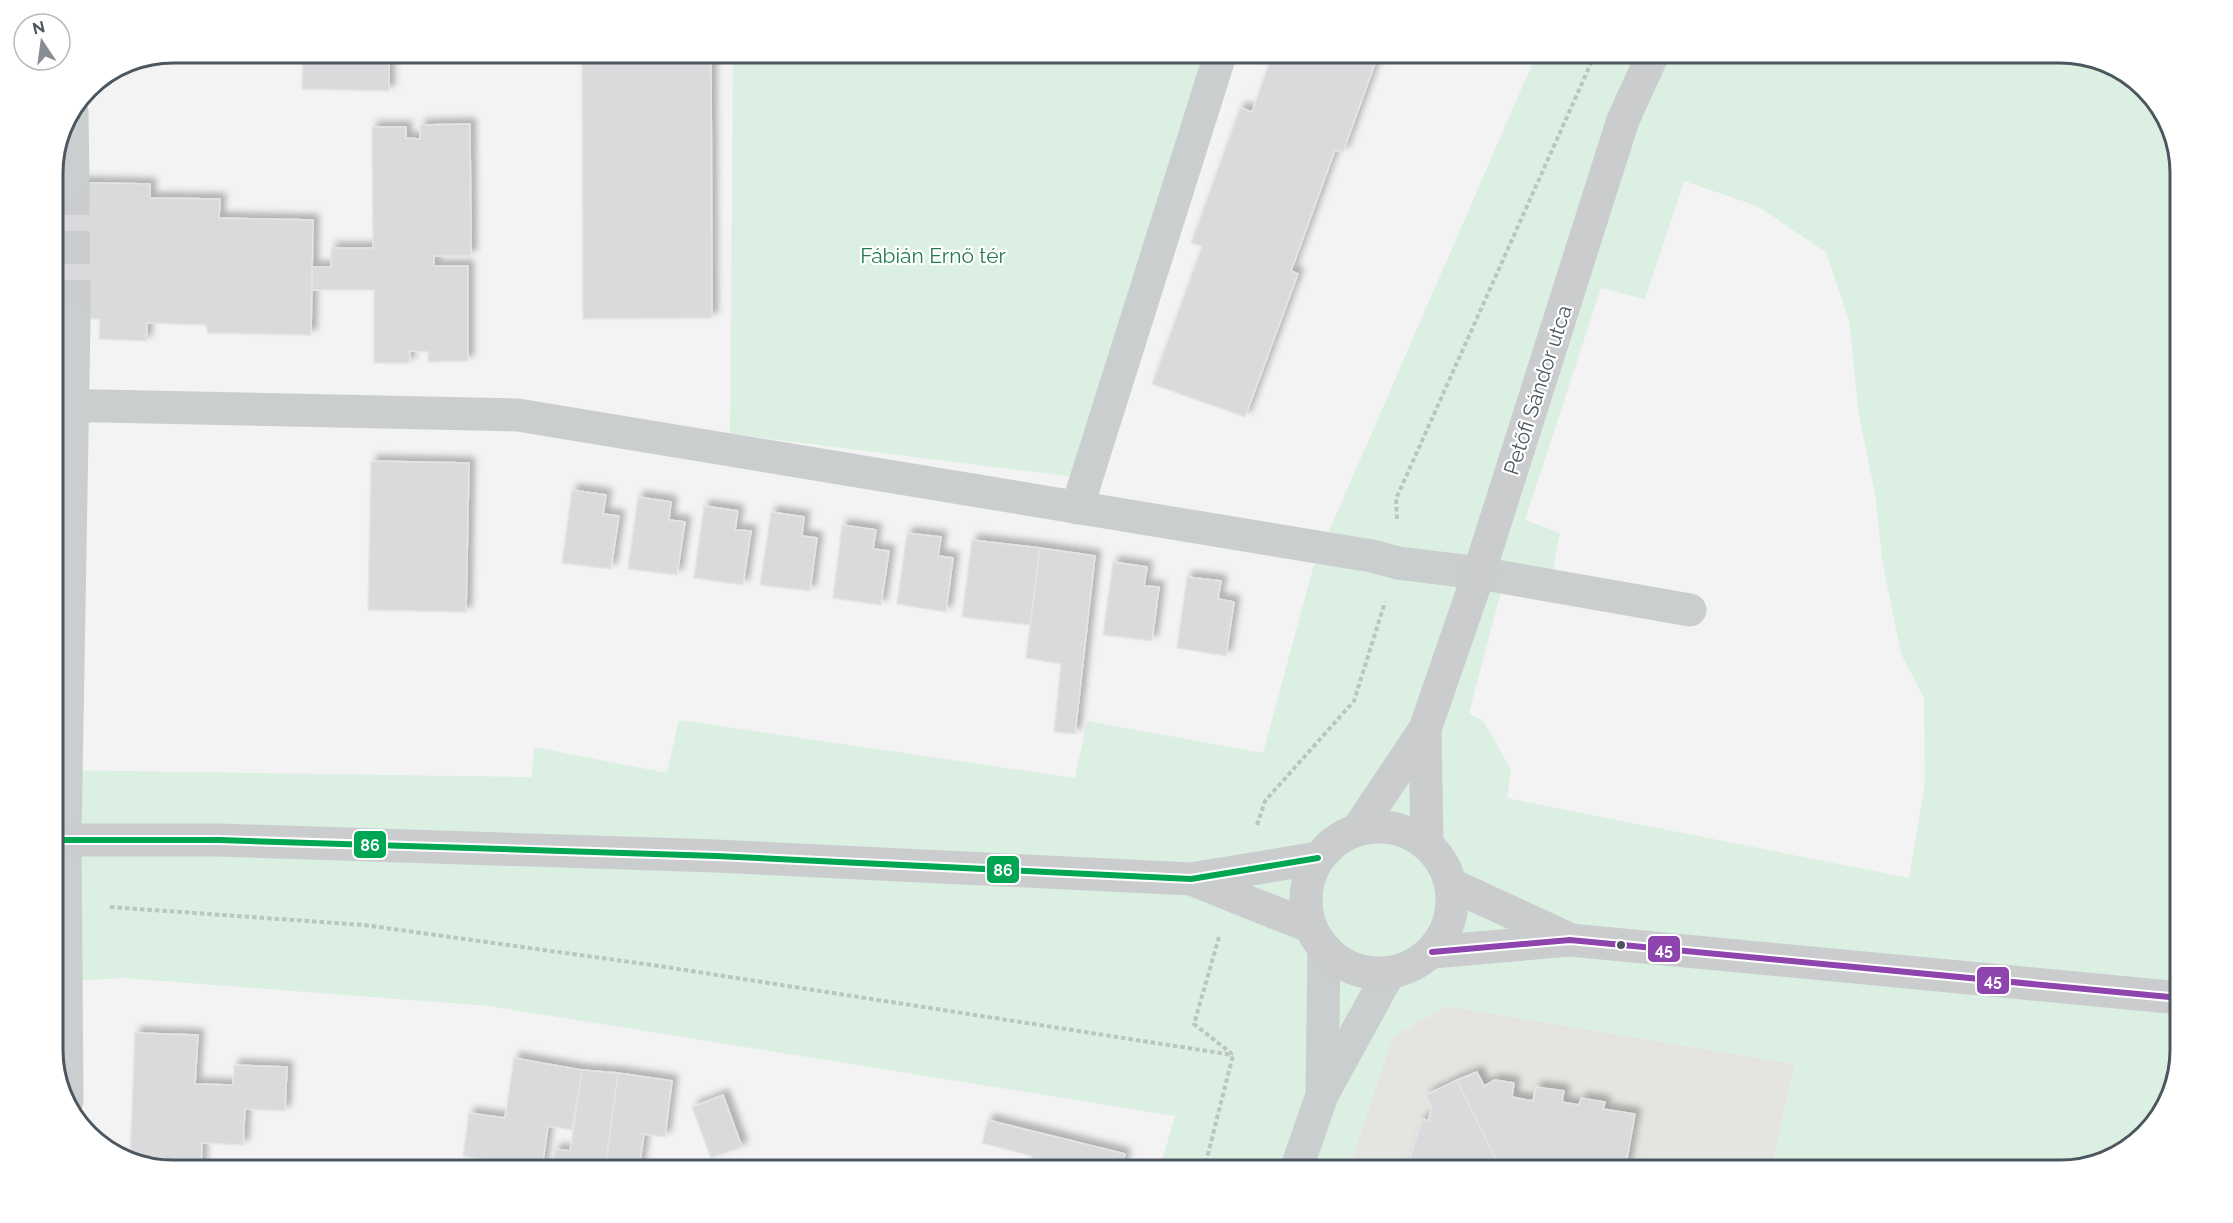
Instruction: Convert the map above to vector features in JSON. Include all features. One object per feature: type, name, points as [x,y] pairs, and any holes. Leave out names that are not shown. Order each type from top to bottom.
[{"type":"main road","name":"Petőfi Sándor utca","points":[[1358,829],[1425,729],[1479,573],[1623,120],[1649,63]]},
{"type":"main road","name":"Petőfi Sándor utca","points":[[1425,729],[1427,844]]},
{"type":"main road","points":[[1191,879],[1318,938],[1342,964],[1357,969],[1389,973],[1412,966],[1432,951],[1445,932],[1450,917],[1452,885],[1443,862],[1427,844],[1406,831],[1382,826],[1358,829],[1336,840],[1318,858],[1308,880],[1306,904],[1318,938]]},
{"type":"main road","points":[[63,840],[219,840],[716,856],[1191,879],[1318,858]]},
{"type":"main road","points":[[1452,885],[1570,940]]},
{"type":"main road","points":[[1432,951],[1570,940],[2170,997]]},
{"type":"street","points":[[1077,508],[1218,63]]},
{"type":"street","points":[[72,129],[73,182]]},
{"type":"street","points":[[63,398],[74,318]]},
{"type":"street","points":[[63,405],[518,416],[1372,556],[1398,563],[1479,573],[1690,610]]},
{"type":"street","points":[[63,877],[66,904],[67,1079]]},
{"type":"street","points":[[1318,938],[1322,1095]]},
{"type":"street","points":[[1299,1160],[1322,1095],[1389,973]]},
{"type":"path","points":[[66,904],[364,925],[659,966],[1233,1055],[1207,1160]]},
{"type":"shaded area","points":[[1448,1006],[1795,1064],[1773,1160],[1351,1160],[1393,1036]]},
{"type":"green space","name":"Fábián Ernő tér","points":[[733,63],[1205,63],[1075,477],[730,434]]},
{"type":"green space","points":[[1533,63],[2075,64],[2096,69],[2121,81],[2143,100],[2152,112],[2164,137],[2170,166],[2170,1050],[2166,1079],[2152,1111],[2133,1133],[2109,1149],[2089,1156],[2060,1160],[1773,1160],[1795,1064],[1448,1006],[1393,1036],[1351,1160],[1162,1160],[1175,1116],[489,1006],[124,978],[63,981],[63,770],[532,777],[534,747],[667,773],[679,720],[1075,778],[1087,721],[1263,753],[1313,568]],"holes":[[[1684,181],[1757,206],[1826,252],[1849,320],[1859,415],[1875,494],[1883,565],[1901,654],[1924,698],[1925,784],[1909,878],[1507,798],[1511,770],[1484,722],[1469,713],[1502,588],[1550,585],[1560,533],[1525,520],[1601,288],[1645,299]]]},
{"type":"building","points":[[303,63],[389,63],[389,91],[302,89]]},
{"type":"building","points":[[582,63],[711,63],[712,318],[583,319]]},
{"type":"building","points":[[1269,63],[1375,63],[1343,152],[1335,150],[1291,271],[1298,274],[1245,417],[1152,384],[1202,246],[1191,243],[1240,108],[1252,112]]},
{"type":"building","points":[[470,124],[471,256],[434,256],[434,266],[468,266],[468,361],[428,362],[428,352],[410,351],[409,363],[374,363],[374,290],[312,290],[312,267],[331,267],[331,248],[373,248],[372,127],[406,127],[406,138],[420,139],[420,125]]},
{"type":"building","points":[[63,182],[150,184],[150,198],[220,199],[219,218],[313,220],[311,335],[208,333],[206,325],[147,323],[146,341],[99,339],[100,319],[63,317]]},
{"type":"building","points":[[371,461],[469,463],[466,612],[368,610]]},
{"type":"building","points":[[572,490],[606,495],[603,514],[619,516],[611,569],[562,563]]},
{"type":"building","points":[[638,497],[671,502],[669,520],[685,522],[677,575],[628,569]]},
{"type":"building","points":[[704,506],[738,511],[735,530],[751,531],[743,585],[694,578]]},
{"type":"building","points":[[771,512],[804,517],[802,536],[817,538],[810,591],[760,585]]},
{"type":"building","points":[[842,525],[876,530],[873,549],[889,551],[881,605],[833,598]]},
{"type":"building","points":[[907,533],[941,537],[938,556],[953,558],[946,612],[897,604]]},
{"type":"building","points":[[972,540],[1040,548],[1030,625],[962,617]]},
{"type":"building","points":[[1040,548],[1095,556],[1075,734],[1054,732],[1061,664],[1026,658]]},
{"type":"building","points":[[1113,562],[1147,567],[1144,586],[1159,587],[1152,641],[1103,635]]},
{"type":"building","points":[[1187,577],[1221,581],[1218,599],[1234,602],[1226,656],[1177,648]]},
{"type":"building","points":[[135,1033],[198,1035],[195,1084],[233,1085],[234,1065],[287,1067],[285,1111],[245,1109],[243,1145],[202,1143],[201,1160],[158,1159],[130,1151]]},
{"type":"building","points":[[514,1058],[582,1070],[572,1130],[548,1126],[543,1160],[489,1160],[463,1156],[469,1113],[505,1118]]},
{"type":"building","points":[[582,1070],[618,1073],[606,1160],[553,1160],[555,1149],[570,1151]]},
{"type":"building","points":[[1477,1072],[1484,1086],[1495,1080],[1514,1083],[1512,1097],[1533,1101],[1536,1087],[1564,1091],[1562,1102],[1579,1105],[1581,1098],[1605,1102],[1603,1109],[1635,1114],[1627,1160],[1496,1160],[1457,1080]]},
{"type":"building","points":[[618,1073],[672,1081],[665,1137],[644,1134],[640,1160],[606,1160]]},
{"type":"building","points":[[1457,1080],[1496,1160],[1409,1160],[1422,1119],[1428,1121],[1432,1108],[1426,1095]]},
{"type":"building","points":[[723,1095],[742,1147],[711,1158],[692,1107]]},
{"type":"building","points":[[988,1120],[1125,1154],[1124,1160],[1031,1160],[1032,1156],[982,1143]]},
{"type":"tunnel","points":[[73,182],[74,318]]},
{"type":"transit line","name":"86","points":[[63,840],[219,840],[716,856],[1191,879],[1318,858]]},
{"type":"transit line","name":"45","points":[[1432,952],[1570,940],[2170,997]]}]
